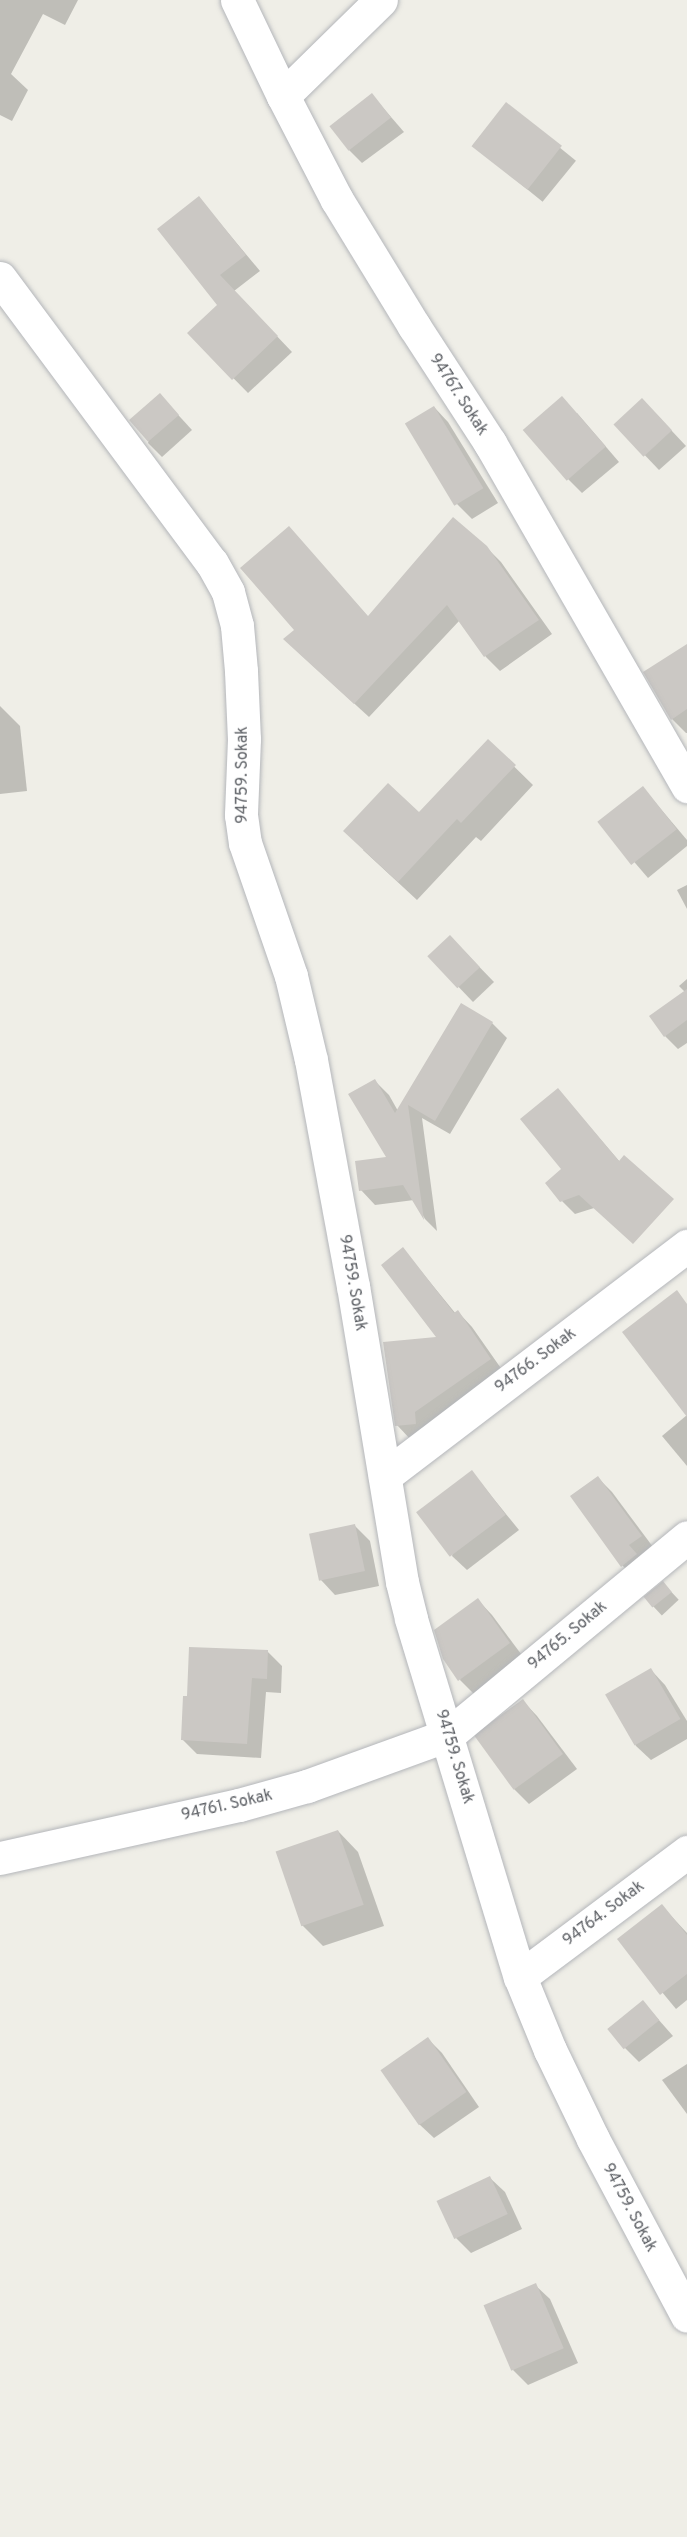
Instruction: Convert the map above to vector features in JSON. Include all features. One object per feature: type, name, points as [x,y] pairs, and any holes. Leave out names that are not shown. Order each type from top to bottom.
[{"type":"street","name":"94767. Sokak","points":[[237,0],[337,200],[414,327],[490,443],[687,786]]},
{"type":"street","points":[[283,96],[381,0]]},
{"type":"street","name":"94759. Sokak","points":[[0,278],[212,563],[228,592],[237,626],[241,671],[244,739],[241,815],[246,843],[260,892],[291,976],[311,1060],[402,1582],[431,1687],[448,1735],[520,1977],[550,2050],[592,2139],[687,2316]]},
{"type":"street","name":"94766. Sokak","points":[[385,1476],[687,1246]]},
{"type":"street","name":"94765. Sokak","points":[[448,1735],[687,1537]]},
{"type":"street","name":"94761. Sokak","points":[[0,1858],[239,1805],[307,1786],[448,1735]]},
{"type":"street","name":"94764. Sokak","points":[[520,1977],[687,1852]]},
{"type":"building","points":[[372,93],[391,117],[349,151],[329,126]]},
{"type":"building","points":[[506,102],[562,146],[527,190],[472,146]]},
{"type":"building","points":[[199,196],[246,255],[220,275],[278,336],[232,380],[187,333],[217,305],[157,229]]},
{"type":"building","points":[[160,393],[179,415],[148,442],[129,420]]},
{"type":"building","points":[[562,396],[606,447],[567,481],[523,430]]},
{"type":"building","points":[[642,398],[672,430],[643,457],[613,425]]},
{"type":"building","points":[[434,406],[483,488],[454,506],[405,424]]},
{"type":"building","points":[[453,517],[487,546],[539,620],[484,657],[447,605],[354,704],[283,639],[294,630],[240,568],[289,526],[368,616]]},
{"type":"building","points":[[687,644],[687,709],[671,720],[643,672]]},
{"type":"building","points":[[488,739],[516,765],[461,823],[457,819],[398,882],[343,831],[388,783],[419,812]]},
{"type":"building","points":[[643,786],[677,829],[631,865],[597,822]]},
{"type":"building","points":[[450,935],[480,967],[457,988],[427,956]]},
{"type":"building","points":[[687,989],[687,1020],[664,1037],[649,1016]]},
{"type":"building","points":[[461,1003],[493,1022],[435,1121],[408,1105],[424,1220],[403,1185],[359,1191],[355,1161],[386,1157],[348,1094],[375,1079],[395,1113]]},
{"type":"building","points":[[558,1088],[619,1161],[624,1155],[674,1199],[633,1244],[579,1195],[560,1202],[545,1183],[561,1169],[520,1119]]},
{"type":"building","points":[[403,1247],[454,1313],[458,1310],[491,1359],[415,1412],[416,1424],[395,1426],[383,1342],[436,1337],[381,1265]]},
{"type":"building","points":[[677,1290],[687,1304],[687,1417],[622,1332]]},
{"type":"building","points":[[472,1470],[506,1515],[450,1557],[416,1512]]},
{"type":"building","points":[[598,1476],[642,1536],[629,1545],[637,1554],[621,1567],[570,1496]]},
{"type":"building","points":[[355,1524],[365,1571],[319,1581],[309,1534]]},
{"type":"building","points":[[663,1581],[672,1592],[652,1608],[644,1597]]},
{"type":"building","points":[[478,1598],[510,1643],[458,1681],[443,1659],[434,1630]]},
{"type":"building","points":[[189,1647],[268,1650],[267,1679],[252,1678],[247,1744],[181,1740],[183,1696],[187,1696]]},
{"type":"building","points":[[651,1668],[680,1719],[635,1746],[605,1695]]},
{"type":"building","points":[[523,1699],[563,1754],[514,1790],[474,1735]]},
{"type":"building","points":[[338,1830],[364,1905],[301,1926],[276,1851]]},
{"type":"building","points":[[662,1904],[687,1935],[687,1974],[660,1995],[617,1939]]},
{"type":"building","points":[[643,2000],[659,2020],[624,2049],[607,2029]]},
{"type":"building","points":[[428,2037],[466,2092],[419,2125],[380,2070]]},
{"type":"building","points":[[490,2176],[508,2214],[454,2239],[437,2201]]},
{"type":"building","points":[[536,2283],[564,2348],[511,2371],[484,2305]]}]
